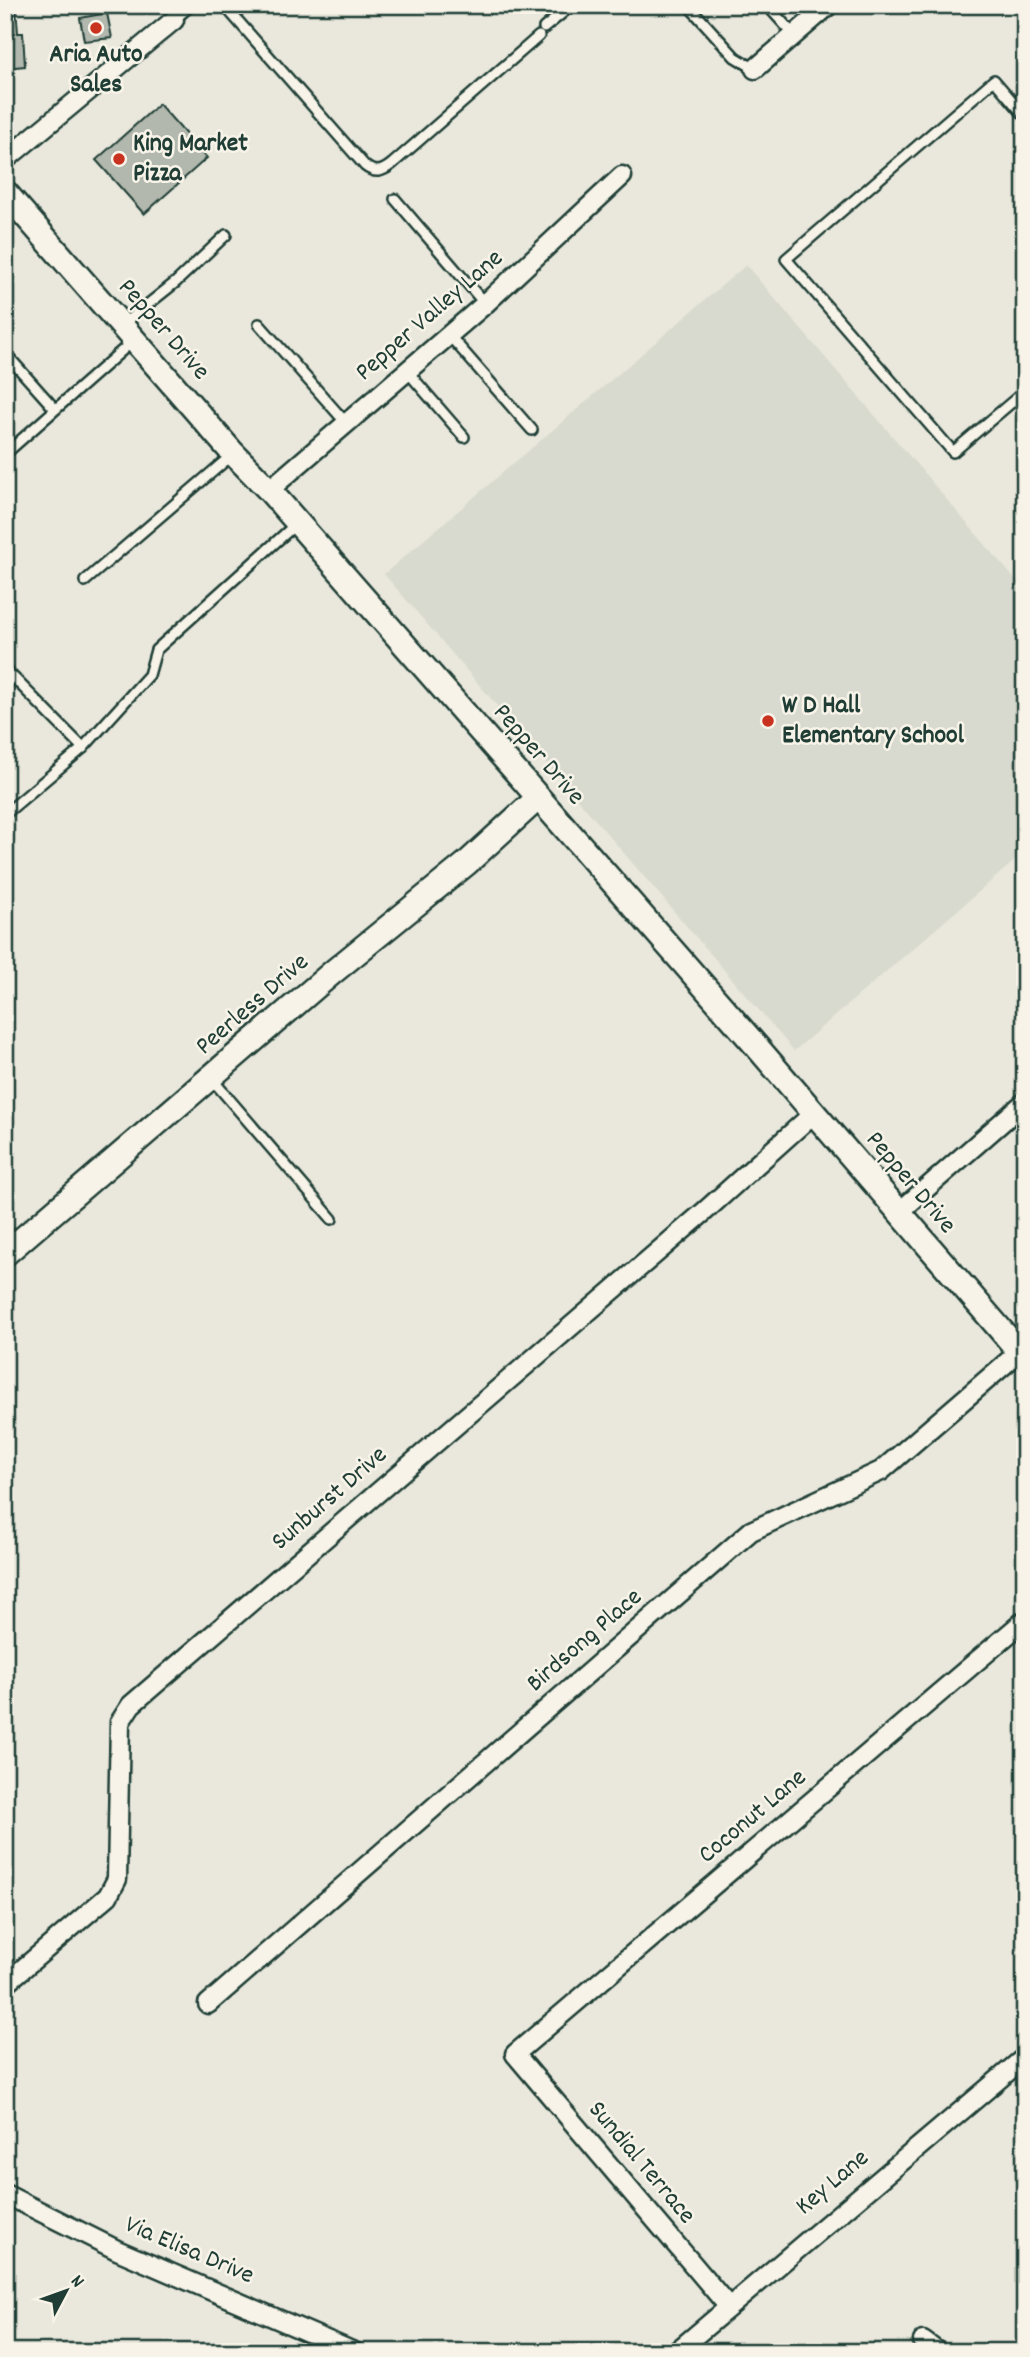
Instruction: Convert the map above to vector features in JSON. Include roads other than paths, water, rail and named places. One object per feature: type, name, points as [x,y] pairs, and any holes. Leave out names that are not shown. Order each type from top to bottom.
[{"type":"street","points":[[755,69],[829,5]]},
{"type":"street","points":[[5,160],[174,20]]},
{"type":"street","name":"Pepper Valley Lane","points":[[269,490],[485,304],[622,176]]},
{"type":"street","name":"Pepper Drive","points":[[6,194],[758,1048],[1022,1355]]},
{"type":"street","name":"Peerless Drive","points":[[5,1254],[333,972],[467,863],[538,798]]},
{"type":"street","points":[[898,1213],[1025,1102]]},
{"type":"street","name":"Sunburst Drive","points":[[5,1984],[108,1896],[117,1879],[120,1722],[131,1705],[705,1211],[813,1114]]},
{"type":"street","name":"Birdsong Place","points":[[208,2004],[751,1531],[881,1471],[1022,1355]]},
{"type":"street","name":"Coconut Lane","points":[[515,2054],[1025,1619]]},
{"type":"street","name":"Sundial Terrace","points":[[515,2054],[728,2306]]},
{"type":"street","name":"Key Lane","points":[[676,2352],[1025,2057]]},
{"type":"street","name":"Via Elisa Drive","points":[[5,2194],[117,2250],[354,2352]]},
{"type":"lane","points":[[174,20],[191,5]]},
{"type":"lane","points":[[224,5],[365,166],[377,172],[392,164],[572,5]]},
{"type":"lane","points":[[688,5],[735,57],[755,69]]},
{"type":"lane","points":[[767,5],[794,35]]},
{"type":"lane","points":[[1025,116],[994,80],[786,259],[953,452],[1025,391]]},
{"type":"lane","points":[[395,199],[485,304]]},
{"type":"lane","points":[[5,454],[55,409],[176,282],[226,235]]},
{"type":"lane","points":[[259,324],[346,424]]},
{"type":"lane","points":[[449,335],[532,430]]},
{"type":"lane","points":[[5,353],[55,409]]},
{"type":"lane","points":[[407,371],[464,437]]},
{"type":"lane","points":[[85,581],[233,454]]},
{"type":"lane","points":[[5,814],[83,748],[149,675],[156,650],[297,523]]},
{"type":"lane","points":[[5,669],[83,748]]},
{"type":"lane","points":[[211,1079],[332,1219]]},
{"type":"place","name":"Aria Auto Sales","points":[[96,28]]},
{"type":"place","name":"King Market Pizza","points":[[119,159]]},
{"type":"place","name":"W D Hall Elementary School","points":[[768,721]]}]
